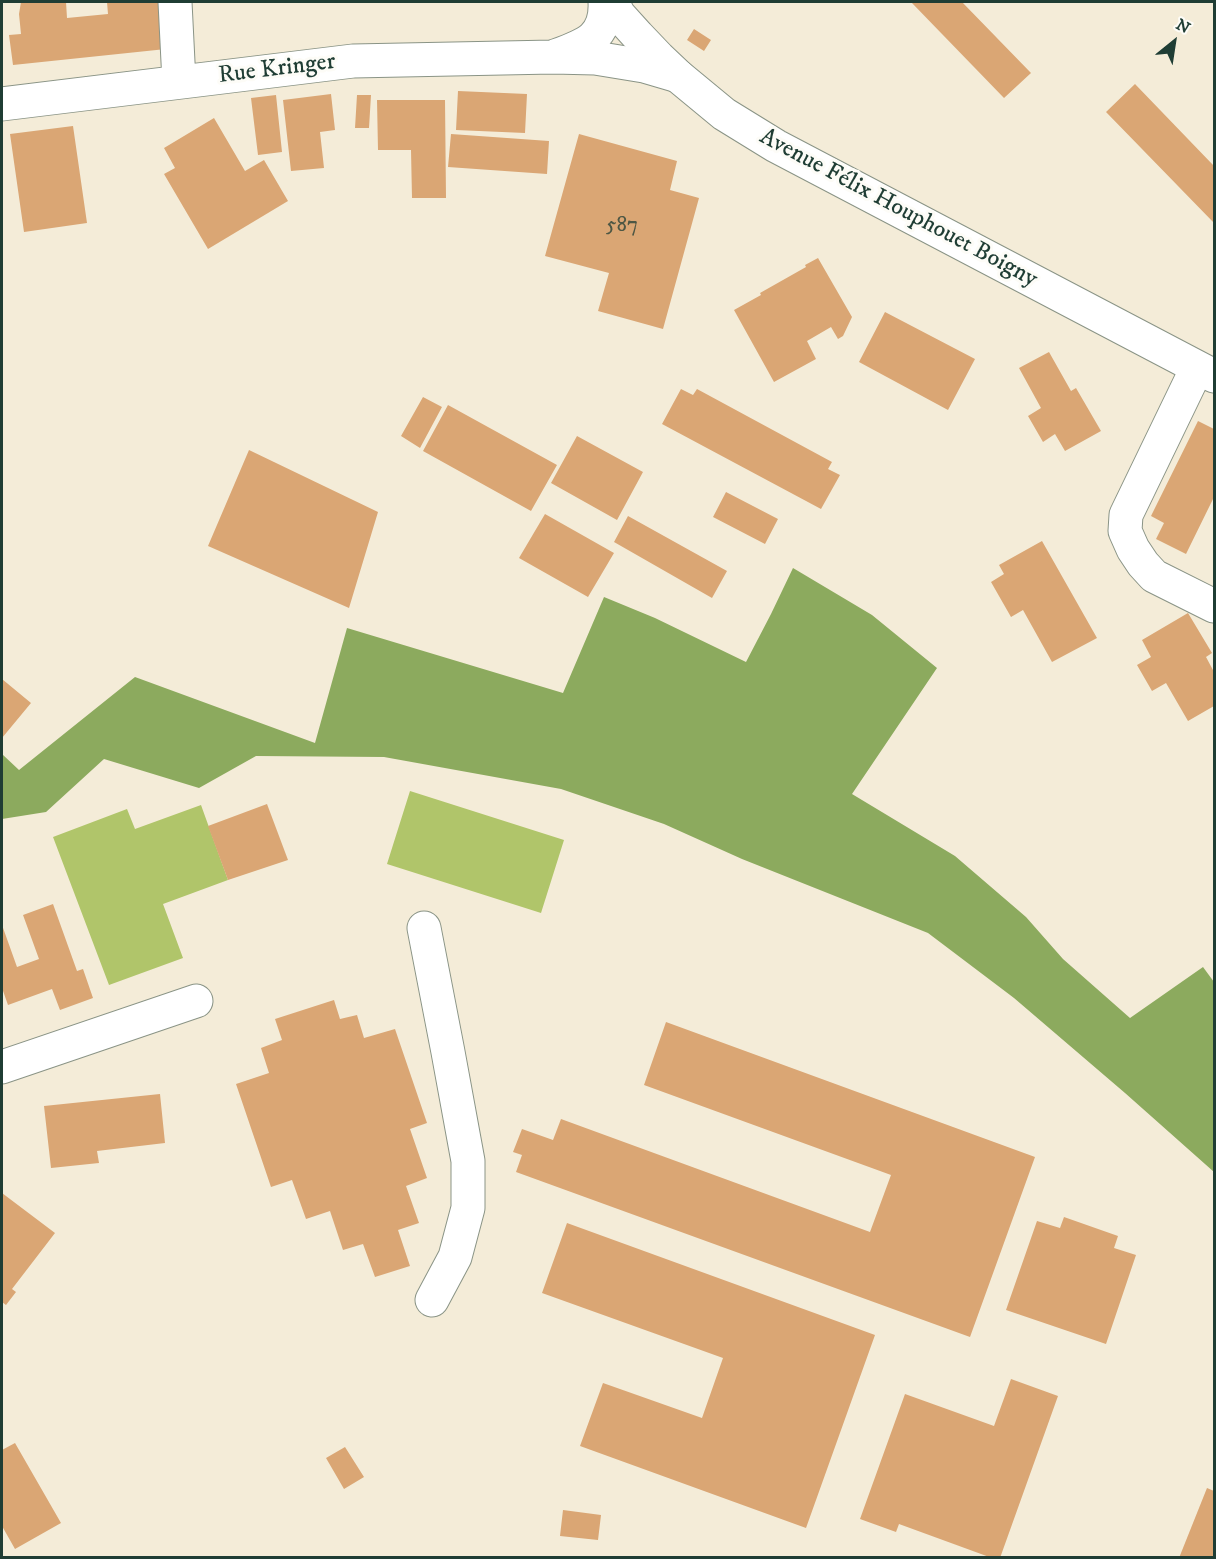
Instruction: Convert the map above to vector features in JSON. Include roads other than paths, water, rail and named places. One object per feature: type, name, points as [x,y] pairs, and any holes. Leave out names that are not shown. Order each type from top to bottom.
[{"type":"street","points":[[175,2],[178,82]]},
{"type":"street","points":[[554,57],[586,43],[597,34],[603,25],[605,2]]},
{"type":"street","name":"Avenue Félix Houphouet Boigny","points":[[612,2],[619,15],[638,36],[678,76],[724,114],[776,146],[1206,372]]},
{"type":"street","name":"Rue Kringer","points":[[2,104],[353,61],[595,58],[644,66],[678,76]]},
{"type":"street","points":[[1206,372],[1126,515],[1125,531],[1133,549],[1154,576],[1215,606]]},
{"type":"street","points":[[424,928],[468,1161],[468,1208],[455,1257],[432,1300]]},
{"type":"street","points":[[2,1067],[196,1001]]}]
